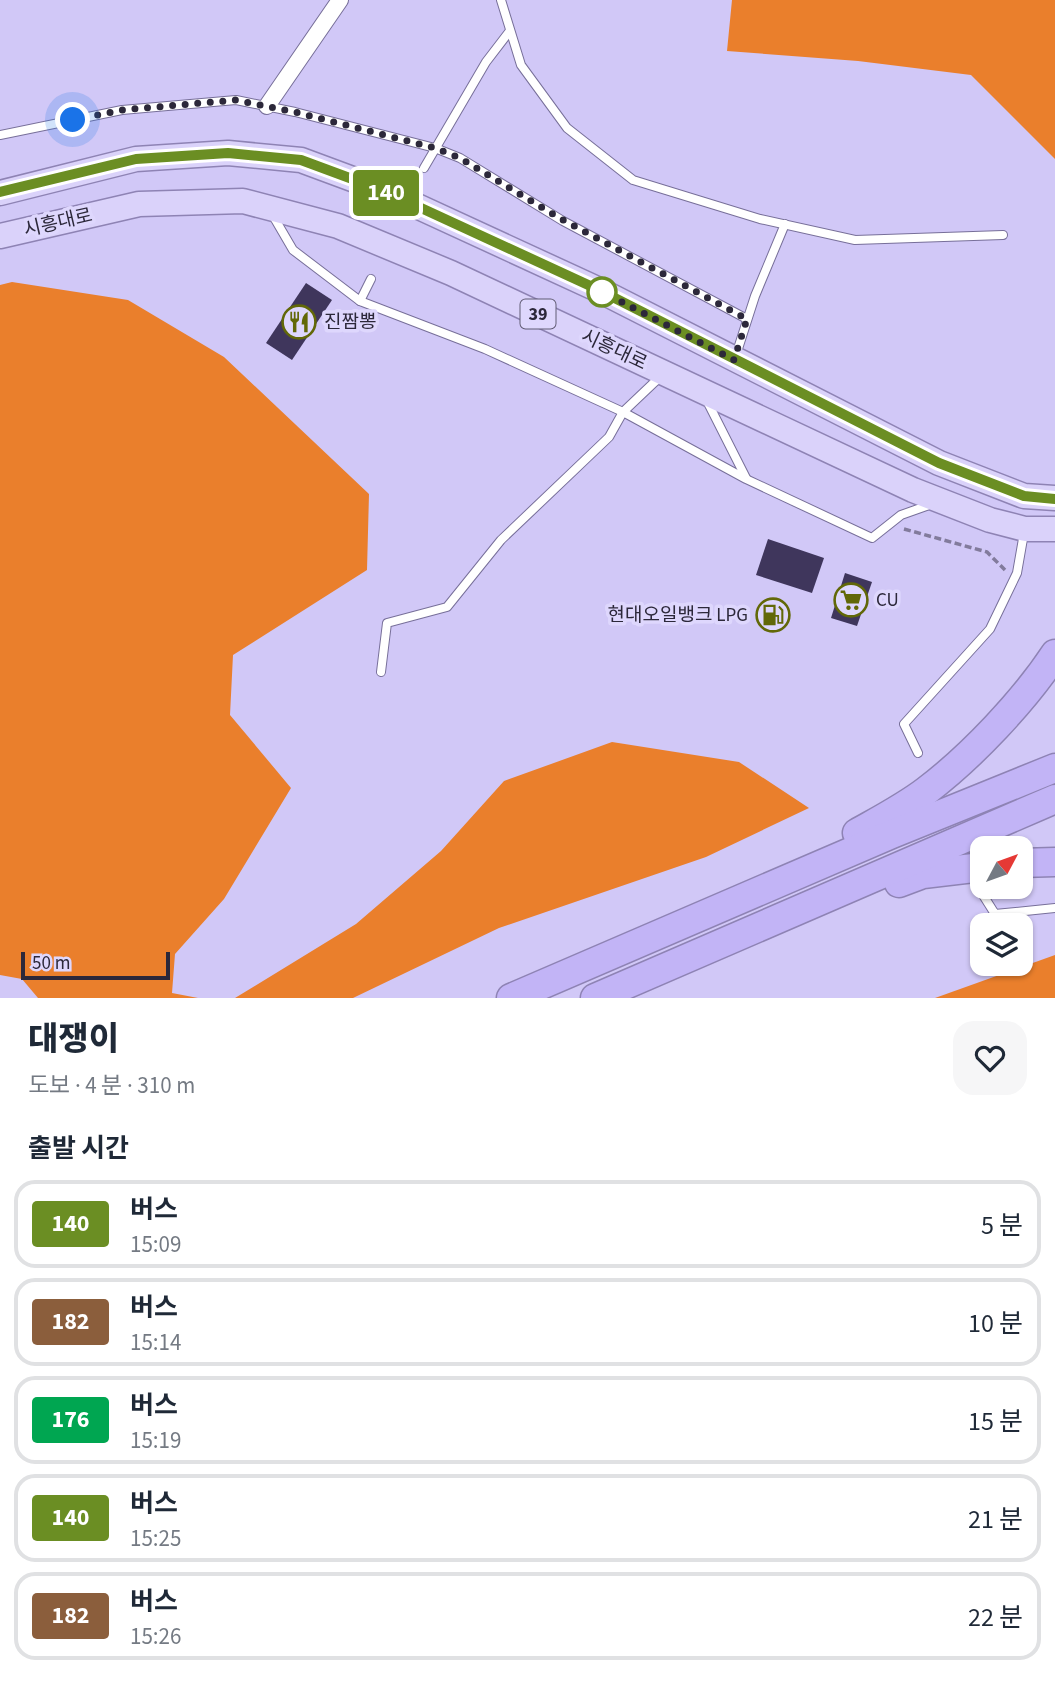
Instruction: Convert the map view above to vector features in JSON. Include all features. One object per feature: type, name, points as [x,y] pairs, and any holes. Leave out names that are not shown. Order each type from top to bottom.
[{"type":"highway","points":[[767,888],[926,792],[975,748],[1039,678],[1055,654]]},
{"type":"highway","points":[[511,998],[1055,768]]},
{"type":"highway","points":[[595,998],[1055,799]]},
{"type":"highway","points":[[1033,863],[1055,862]]},
{"type":"highway","points":[[733,939],[923,874],[970,876]]},
{"type":"main road","name":"39","points":[[0,192],[136,159],[228,153],[301,160],[382,190],[597,289],[939,463],[1024,496],[1055,499]]},
{"type":"main road","name":"시흥대로","points":[[0,236],[139,204],[243,201],[338,226],[451,273],[942,501],[990,520],[1025,529],[1055,529]]},
{"type":"street","points":[[267,106],[340,0]]},
{"type":"lane","points":[[501,0],[521,65],[566,128],[633,180],[760,219],[855,240],[1003,235]]},
{"type":"lane","points":[[424,168],[486,62],[509,32]]},
{"type":"lane","points":[[0,135],[122,110],[236,100],[267,106],[435,148],[460,158],[563,220],[747,319]]},
{"type":"lane","points":[[269,208],[293,250],[360,300],[485,349],[623,412],[746,479],[872,538],[901,514],[942,501]]},
{"type":"lane","points":[[734,360],[755,296],[785,224]]},
{"type":"lane","points":[[360,300],[371,279]]},
{"type":"lane","points":[[381,672],[387,623],[447,607],[501,540],[609,437],[623,412],[664,373]]},
{"type":"lane","points":[[701,390],[746,479]]},
{"type":"lane","points":[[918,753],[904,724],[990,629],[1014,579],[1025,529]]},
{"type":"lane","points":[[989,900],[995,914],[1055,908]]},
{"type":"path","points":[[888,524],[987,552],[1014,579]]},
{"type":"shaded area","points":[[732,0],[1055,0],[1055,159],[971,75],[858,61],[727,51]]},
{"type":"shaded area","points":[[12,282],[128,300],[224,357],[369,494],[367,570],[233,655],[230,715],[291,788],[224,899],[175,954],[172,993],[198,998],[38,998],[22,979],[0,975],[0,285]]},
{"type":"shaded area","points":[[612,742],[739,762],[809,808],[706,857],[499,928],[353,998],[235,998],[356,924],[441,851],[504,781]]},
{"type":"shaded area","points":[[1055,955],[1055,998],[935,998],[996,976],[1033,976],[1033,963]]},
{"type":"building","name":"진짬뽕","points":[[306,283],[332,300],[292,360],[266,343]]},
{"type":"building","points":[[768,539],[824,558],[812,593],[756,575]]},
{"type":"building","name":"CU","points":[[845,573],[872,582],[857,626],[831,618]]},
{"type":"bus line","name":"140","points":[[0,192],[136,159],[228,153],[301,160],[382,190],[597,289],[939,463],[1024,496],[1055,499]]},
{"type":"place","name":"진짬뽕","points":[[299,322]]},
{"type":"place","name":"CU","points":[[851,600]]},
{"type":"place","name":"현대오일뱅크 LPG","points":[[773,615]]},
{"type":"route","points":[[73,120],[122,110],[236,100],[295,112],[435,148],[460,158],[563,220],[747,319],[734,360],[597,289],[602,292]]}]
